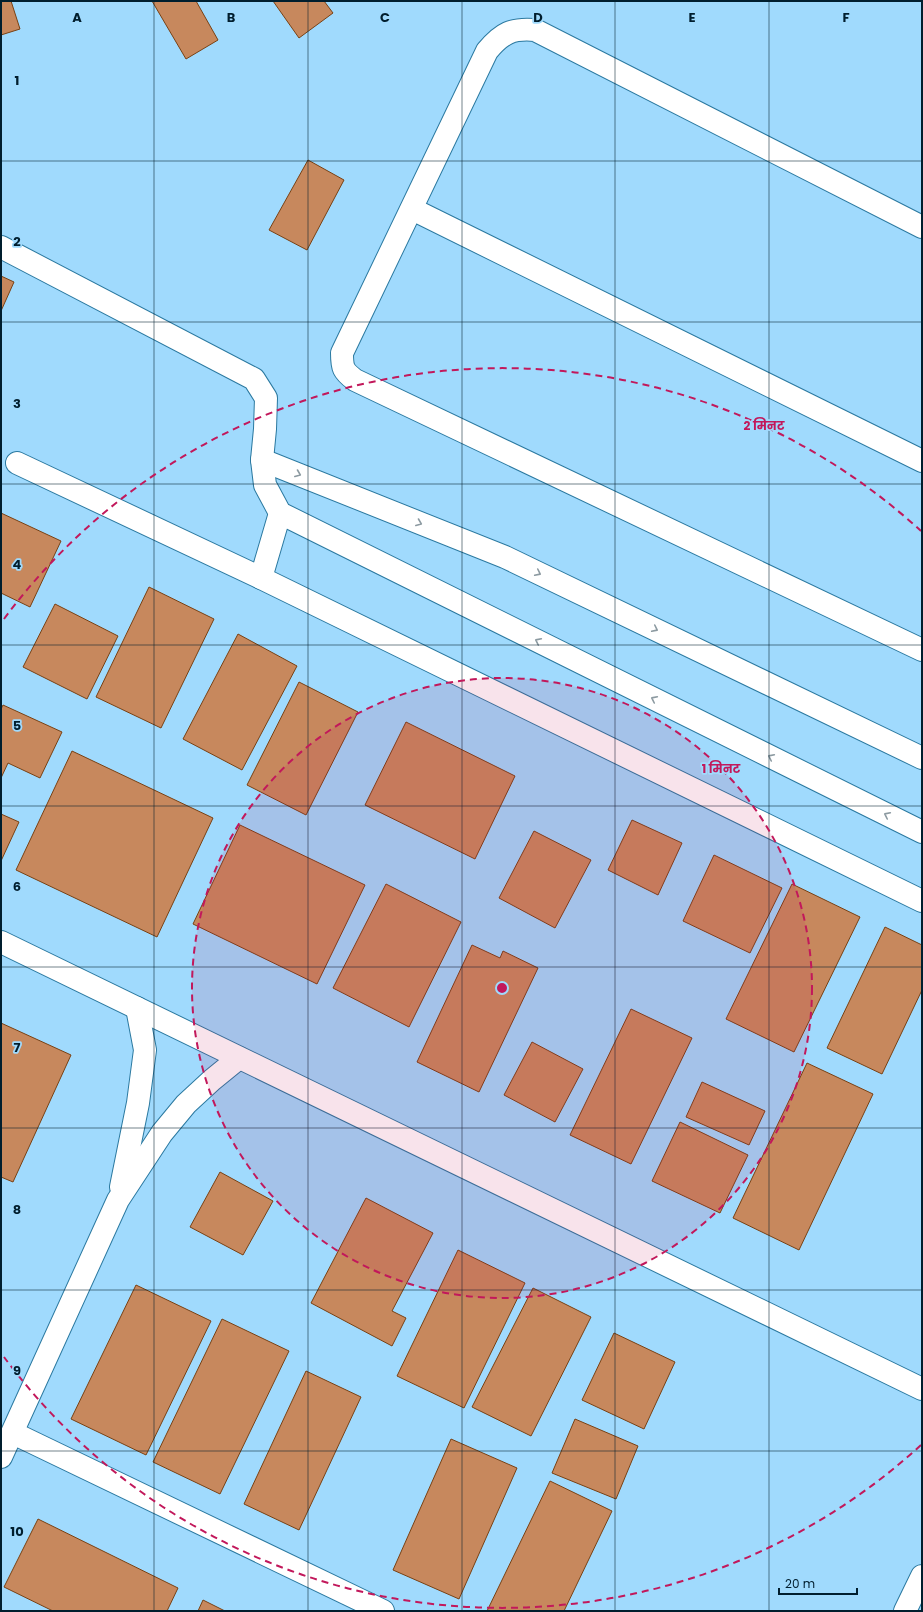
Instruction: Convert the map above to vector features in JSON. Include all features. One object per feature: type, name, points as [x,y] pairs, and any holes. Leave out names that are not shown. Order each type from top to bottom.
[{"type":"street","points":[[922,227],[535,30],[520,29],[499,37],[488,51],[342,354],[342,366],[346,373],[354,380],[922,650]]},
{"type":"street","points":[[412,209],[922,462]]},
{"type":"street","points":[[1,247],[254,379],[266,398],[262,460],[265,485],[280,513],[922,832]]},
{"type":"street","points":[[262,460],[505,557],[922,758]]},
{"type":"street","points":[[17,463],[261,578],[922,901]]},
{"type":"street","points":[[261,578],[280,513]]},
{"type":"street","points":[[1,942],[922,1389]]},
{"type":"street","points":[[118,1200],[138,1103],[144,1050],[137,1008]]},
{"type":"street","points":[[1,1457],[118,1200],[162,1133],[186,1104],[239,1058]]},
{"type":"street","points":[[13,1433],[383,1611]]},
{"type":"street","points":[[905,1611],[922,1576]]},
{"type":"building","points":[[1,1],[11,1],[20,29],[1,35]]},
{"type":"building","points":[[152,1],[196,1],[218,40],[186,59]]},
{"type":"building","points":[[273,1],[324,1],[333,13],[299,38]]},
{"type":"building","points":[[308,160],[344,180],[307,250],[269,230]]},
{"type":"building","points":[[1,276],[14,282],[1,311]]},
{"type":"building","points":[[1,513],[61,541],[30,607],[1,593]]},
{"type":"building","points":[[149,587],[214,619],[161,728],[96,697]]},
{"type":"building","points":[[55,604],[118,636],[87,699],[23,667]]},
{"type":"building","points":[[238,634],[297,666],[242,770],[183,739]]},
{"type":"building","points":[[299,682],[358,712],[306,815],[247,785]]},
{"type":"building","points":[[3,705],[62,732],[40,778],[8,763],[1,778],[1,709]]},
{"type":"building","points":[[406,722],[515,776],[475,859],[365,805]]},
{"type":"building","points":[[72,751],[213,818],[157,937],[16,870]]},
{"type":"building","points":[[1,814],[19,822],[1,861]]},
{"type":"building","points":[[632,820],[682,843],[658,895],[608,870]]},
{"type":"building","points":[[240,825],[365,885],[317,984],[193,924]]},
{"type":"building","points":[[534,831],[591,860],[555,928],[499,898]]},
{"type":"building","points":[[714,855],[782,888],[750,953],[683,921]]},
{"type":"building","points":[[386,884],[461,922],[409,1027],[333,988]]},
{"type":"building","points":[[792,884],[860,917],[794,1052],[726,1019]]},
{"type":"building","points":[[885,927],[922,945],[922,990],[882,1074],[827,1048]]},
{"type":"building","points":[[472,945],[500,958],[503,951],[538,968],[479,1092],[417,1062]]},
{"type":"building","points":[[631,1009],[692,1038],[631,1164],[570,1135]]},
{"type":"building","points":[[1,1023],[71,1055],[13,1182],[1,1177]]},
{"type":"building","points":[[532,1042],[583,1069],[555,1122],[504,1095]]},
{"type":"building","points":[[807,1063],[873,1094],[799,1250],[733,1218]]},
{"type":"building","points":[[702,1082],[765,1111],[749,1145],[686,1117]]},
{"type":"building","points":[[680,1122],[748,1155],[720,1213],[652,1181]]},
{"type":"building","points":[[220,1172],[273,1201],[243,1255],[190,1227]]},
{"type":"building","points":[[366,1198],[433,1233],[392,1311],[406,1318],[392,1346],[311,1303]]},
{"type":"building","points":[[458,1250],[525,1283],[464,1408],[397,1376]]},
{"type":"building","points":[[136,1285],[211,1321],[146,1455],[71,1419]]},
{"type":"building","points":[[533,1288],[591,1317],[531,1436],[472,1407]]},
{"type":"building","points":[[222,1319],[289,1351],[220,1494],[153,1462]]},
{"type":"building","points":[[614,1333],[675,1362],[644,1429],[582,1400]]},
{"type":"building","points":[[306,1371],[361,1397],[299,1530],[244,1504]]},
{"type":"building","points":[[575,1419],[638,1446],[616,1499],[552,1473]]},
{"type":"building","points":[[451,1439],[517,1468],[459,1599],[393,1570]]},
{"type":"building","points":[[550,1481],[612,1511],[564,1611],[487,1611]]},
{"type":"building","points":[[38,1519],[178,1588],[167,1611],[53,1611],[4,1587]]},
{"type":"building","points":[[203,1600],[225,1611],[198,1611]]}]
